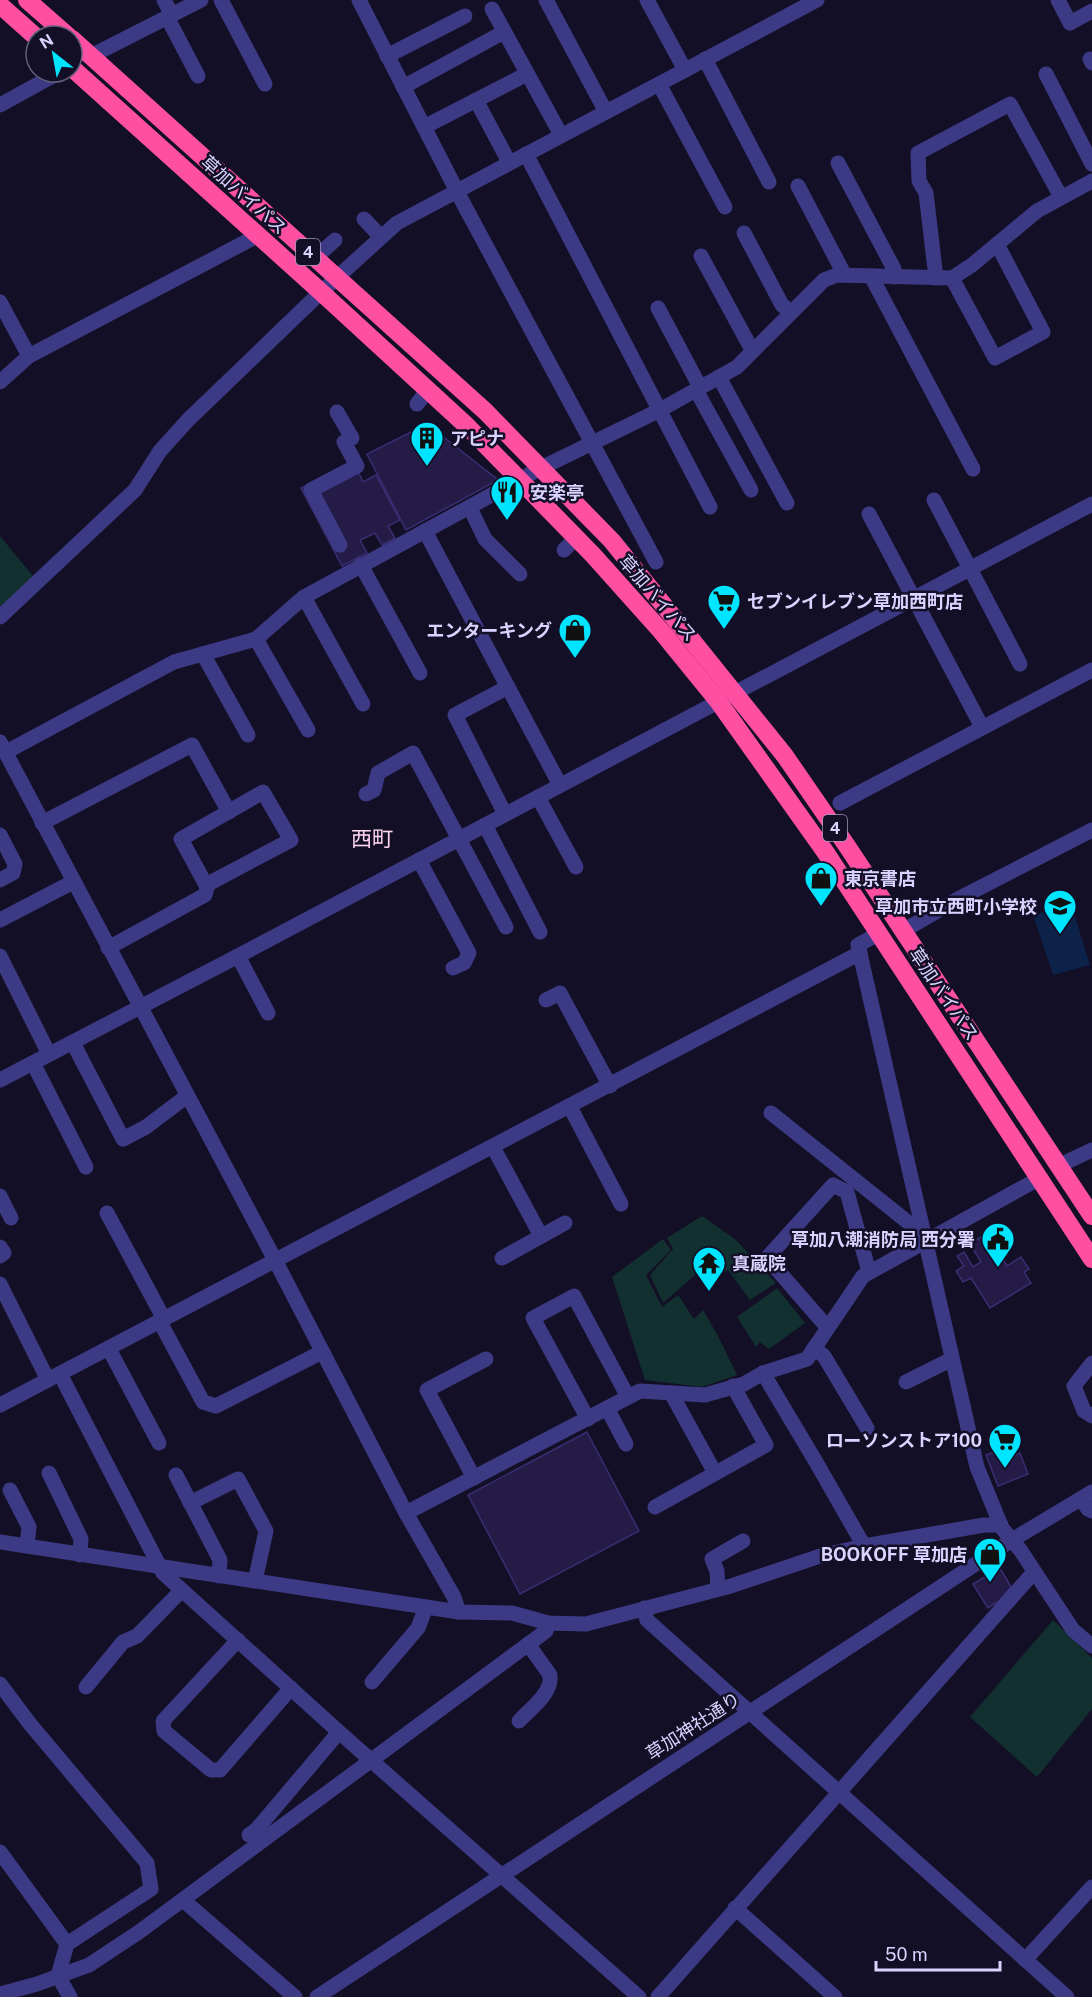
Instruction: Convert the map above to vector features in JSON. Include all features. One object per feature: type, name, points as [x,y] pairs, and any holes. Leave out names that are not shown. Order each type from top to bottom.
[{"type":"highway","points":[[27,0],[54,24]]},
{"type":"highway","points":[[0,5],[24,26]]},
{"type":"highway","name":"草加バイパス","points":[[84,50],[485,411],[612,541],[735,692],[791,765],[1092,1216]]},
{"type":"highway","name":"草加バイパス","points":[[84,79],[321,292],[422,397],[521,480],[570,544],[661,631],[718,701],[826,853],[1092,1259]]},
{"type":"street","points":[[164,0],[198,76]]},
{"type":"street","points":[[91,56],[201,0]]},
{"type":"street","points":[[221,0],[265,84]]},
{"type":"street","points":[[359,0],[424,128],[437,170],[457,191],[656,562]]},
{"type":"street","points":[[546,0],[606,112]]},
{"type":"street","points":[[647,0],[685,70]]},
{"type":"street","points":[[0,617],[135,490],[160,451],[188,420],[321,292],[398,224],[509,162],[817,0]]},
{"type":"street","points":[[1058,0],[1071,23],[1092,11]]},
{"type":"street","points":[[492,9],[561,135]]},
{"type":"street","points":[[387,56],[465,16]]},
{"type":"street","points":[[403,87],[504,32]]},
{"type":"street","points":[[705,59],[769,182]]},
{"type":"street","points":[[424,128],[527,74]]},
{"type":"street","points":[[1046,74],[1092,164]]},
{"type":"street","points":[[0,105],[38,84]]},
{"type":"street","points":[[659,84],[724,207]]},
{"type":"street","points":[[476,100],[509,162]]},
{"type":"street","points":[[936,278],[926,193],[919,181],[918,153],[1010,104],[1061,197]]},
{"type":"street","points":[[526,154],[710,507]]},
{"type":"street","points":[[838,164],[894,269],[894,277]]},
{"type":"street","points":[[459,1612],[454,1597],[406,1513],[275,1260],[3,747],[174,662],[256,639],[304,597],[541,468],[660,410],[736,367],[824,280],[837,275],[952,278],[972,265],[1037,211],[1092,181]]},
{"type":"street","points":[[798,186],[843,275]]},
{"type":"street","points":[[364,219],[381,237]]},
{"type":"street","points":[[744,233],[782,305],[791,312]]},
{"type":"street","points":[[0,381],[29,356],[257,236]]},
{"type":"street","points":[[315,258],[335,240]]},
{"type":"street","points":[[952,278],[995,358],[1043,332],[997,244]]},
{"type":"street","points":[[701,256],[752,350]]},
{"type":"street","points":[[871,276],[973,469]]},
{"type":"street","points":[[0,302],[29,356]]},
{"type":"street","points":[[658,308],[751,490]]},
{"type":"street","points":[[720,376],[787,503]]},
{"type":"street","points":[[338,412],[357,466],[311,490],[340,545]]},
{"type":"street","points":[[934,500],[1020,664]]},
{"type":"street","points":[[0,1080],[1092,504]]},
{"type":"street","points":[[470,508],[485,539],[520,574]]},
{"type":"street","points":[[869,514],[982,728]]},
{"type":"street","points":[[425,531],[560,785]]},
{"type":"street","points":[[362,565],[420,673]]},
{"type":"street","points":[[304,597],[363,704]]},
{"type":"street","points":[[256,639],[308,730]]},
{"type":"street","points":[[204,654],[248,735]]},
{"type":"street","points":[[840,803],[1092,670]]},
{"type":"street","points":[[506,814],[455,714],[508,687]]},
{"type":"street","points":[[42,823],[192,745],[229,812]]},
{"type":"street","points":[[366,794],[374,790],[378,773],[413,753],[506,927]]},
{"type":"street","points":[[108,948],[205,895],[206,885],[180,839],[263,792],[291,840],[206,885]]},
{"type":"street","points":[[538,797],[576,867]]},
{"type":"street","points":[[485,825],[536,909],[540,932]]},
{"type":"street","points":[[903,931],[956,900],[1092,830]]},
{"type":"street","points":[[0,835],[15,864],[13,873],[0,880]]},
{"type":"street","points":[[419,860],[469,954],[464,963],[453,968]]},
{"type":"street","points":[[0,920],[73,882]]},
{"type":"street","points":[[878,933],[858,945],[977,1467],[1000,1525],[1073,1630],[1092,1646]]},
{"type":"street","points":[[0,1405],[861,953]]},
{"type":"street","points":[[0,956],[49,1054]]},
{"type":"street","points":[[238,956],[268,1013]]},
{"type":"street","points":[[546,1000],[560,993],[610,1086]]},
{"type":"street","points":[[73,1042],[123,1139],[146,1127],[187,1096]]},
{"type":"street","points":[[33,1063],[86,1167]]},
{"type":"street","points":[[570,1107],[621,1204]]},
{"type":"street","points":[[771,1113],[925,1239]]},
{"type":"street","points":[[493,1147],[542,1236]]},
{"type":"street","points":[[1058,1166],[1092,1150]]},
{"type":"street","points":[[406,1513],[640,1391],[705,1395],[744,1384],[763,1373],[807,1359],[863,1276],[925,1239],[1040,1179]]},
{"type":"street","points":[[827,1327],[767,1258],[833,1185],[847,1192],[869,1272]]},
{"type":"street","points":[[0,1196],[11,1218]]},
{"type":"street","points":[[107,1213],[203,1402],[216,1406],[322,1352]]},
{"type":"street","points":[[502,1258],[565,1223]]},
{"type":"street","points":[[0,1247],[4,1253],[0,1256]]},
{"type":"street","points":[[0,1284],[54,1377],[158,1567],[181,1591],[639,1997]]},
{"type":"street","points":[[588,1419],[533,1318],[574,1296],[628,1397]]},
{"type":"street","points":[[109,1348],[159,1443]]},
{"type":"street","points":[[814,1348],[824,1356],[867,1428]]},
{"type":"street","points":[[474,1478],[427,1390],[486,1359]]},
{"type":"street","points":[[906,1382],[952,1359]]},
{"type":"street","points":[[1092,1363],[1074,1386],[1084,1411],[1092,1416]]},
{"type":"street","points":[[763,1373],[864,1546]]},
{"type":"street","points":[[655,1507],[766,1445],[733,1386]]},
{"type":"street","points":[[671,1393],[715,1473]]},
{"type":"street","points":[[607,1408],[626,1444]]},
{"type":"street","points":[[49,1473],[81,1539],[80,1554]]},
{"type":"street","points":[[176,1475],[220,1560],[219,1576]]},
{"type":"street","points":[[190,1503],[238,1479],[266,1532],[255,1581]]},
{"type":"street","points":[[10,1490],[29,1527],[27,1546]]},
{"type":"street","points":[[1087,1495],[1088,1509],[1092,1511]]},
{"type":"street","name":"草加神社通り","points":[[317,1997],[1012,1540],[1087,1495]]},
{"type":"street","points":[[0,1542],[459,1612],[512,1613],[549,1623],[586,1624],[718,1589],[820,1556],[984,1525],[1000,1525]]},
{"type":"street","points":[[718,1589],[717,1571],[712,1559],[743,1541]]},
{"type":"street","points":[[658,1997],[1034,1572]]},
{"type":"street","points":[[86,1687],[123,1642],[136,1636],[181,1591]]},
{"type":"street","points":[[372,1682],[418,1628],[426,1607]]},
{"type":"street","points":[[644,1608],[647,1620],[1067,1997]]},
{"type":"street","points":[[0,1994],[37,1984],[89,1965],[139,1932],[546,1631],[549,1623]]},
{"type":"street","points":[[238,1640],[163,1721],[164,1731],[211,1770],[220,1770],[291,1688]]},
{"type":"street","points":[[519,1721],[549,1688],[551,1681],[550,1675],[528,1644]]},
{"type":"street","points":[[0,1684],[30,1724],[147,1863],[151,1889],[67,1944],[58,1976],[70,1997]]},
{"type":"street","points":[[249,1835],[258,1817],[339,1732]]},
{"type":"street","points":[[0,1852],[67,1944]]},
{"type":"street","points":[[1025,1960],[1092,1887]]},
{"type":"street","points":[[183,1900],[295,1997]]},
{"type":"street","points":[[735,1908],[834,1997]]},
{"type":"green space","points":[[0,536],[33,576],[0,607]]},
{"type":"green space","points":[[702,1216],[735,1239],[776,1283],[750,1300],[728,1270],[711,1280],[702,1269],[663,1303],[650,1275],[673,1249],[667,1238]]},
{"type":"green space","points":[[663,1239],[671,1250],[646,1275],[662,1307],[678,1295],[694,1319],[703,1310],[737,1375],[702,1387],[645,1380],[612,1277]]},
{"type":"green space","points":[[777,1288],[805,1323],[769,1349],[760,1342],[756,1347],[737,1317]]},
{"type":"green space","points":[[1053,1620],[1092,1658],[1092,1709],[1037,1777],[970,1717]]},
{"type":"water","points":[[1071,904],[1090,965],[1053,975],[1033,915]]},
{"type":"building","name":"アピナ","points":[[427,424],[498,480],[406,530],[367,454]]},
{"type":"building","points":[[347,464],[358,471],[363,482],[376,475],[400,520],[388,526],[395,538],[382,545],[375,533],[360,540],[367,553],[342,566],[301,488]]},
{"type":"building","points":[[987,1233],[1007,1266],[1021,1257],[1029,1269],[1024,1272],[1031,1283],[990,1308],[971,1278],[963,1282],[956,1271],[964,1266],[957,1256],[964,1252],[973,1267],[981,1262],[970,1244]]},
{"type":"building","points":[[587,1432],[639,1531],[520,1594],[468,1495]]},
{"type":"building","points":[[1002,1449],[1003,1453],[1008,1451],[1011,1457],[1020,1453],[1028,1474],[998,1486],[986,1455]]},
{"type":"building","points":[[1000,1568],[1011,1587],[999,1601],[988,1608],[973,1584]]},
{"type":"place","name":"アピナ","points":[[427,467]]},
{"type":"place","name":"安楽亭","points":[[507,521]]},
{"type":"place","name":"セブンイレブン草加西町店","points":[[724,630]]},
{"type":"place","name":"エンターキング","points":[[575,659]]},
{"type":"place","name":"東京書店","points":[[821,907]]},
{"type":"place","name":"草加市立西町小学校","points":[[1060,935]]},
{"type":"place","name":"草加八潮消防局 西分署","points":[[998,1268]]},
{"type":"place","name":"真蔵院","points":[[709,1292]]},
{"type":"place","name":"ローソンストア100","points":[[1005,1469]]},
{"type":"place","name":"BOOKOFF 草加店","points":[[990,1583]]},
{"type":"district","name":"西町","points":[[372,838]]}]
